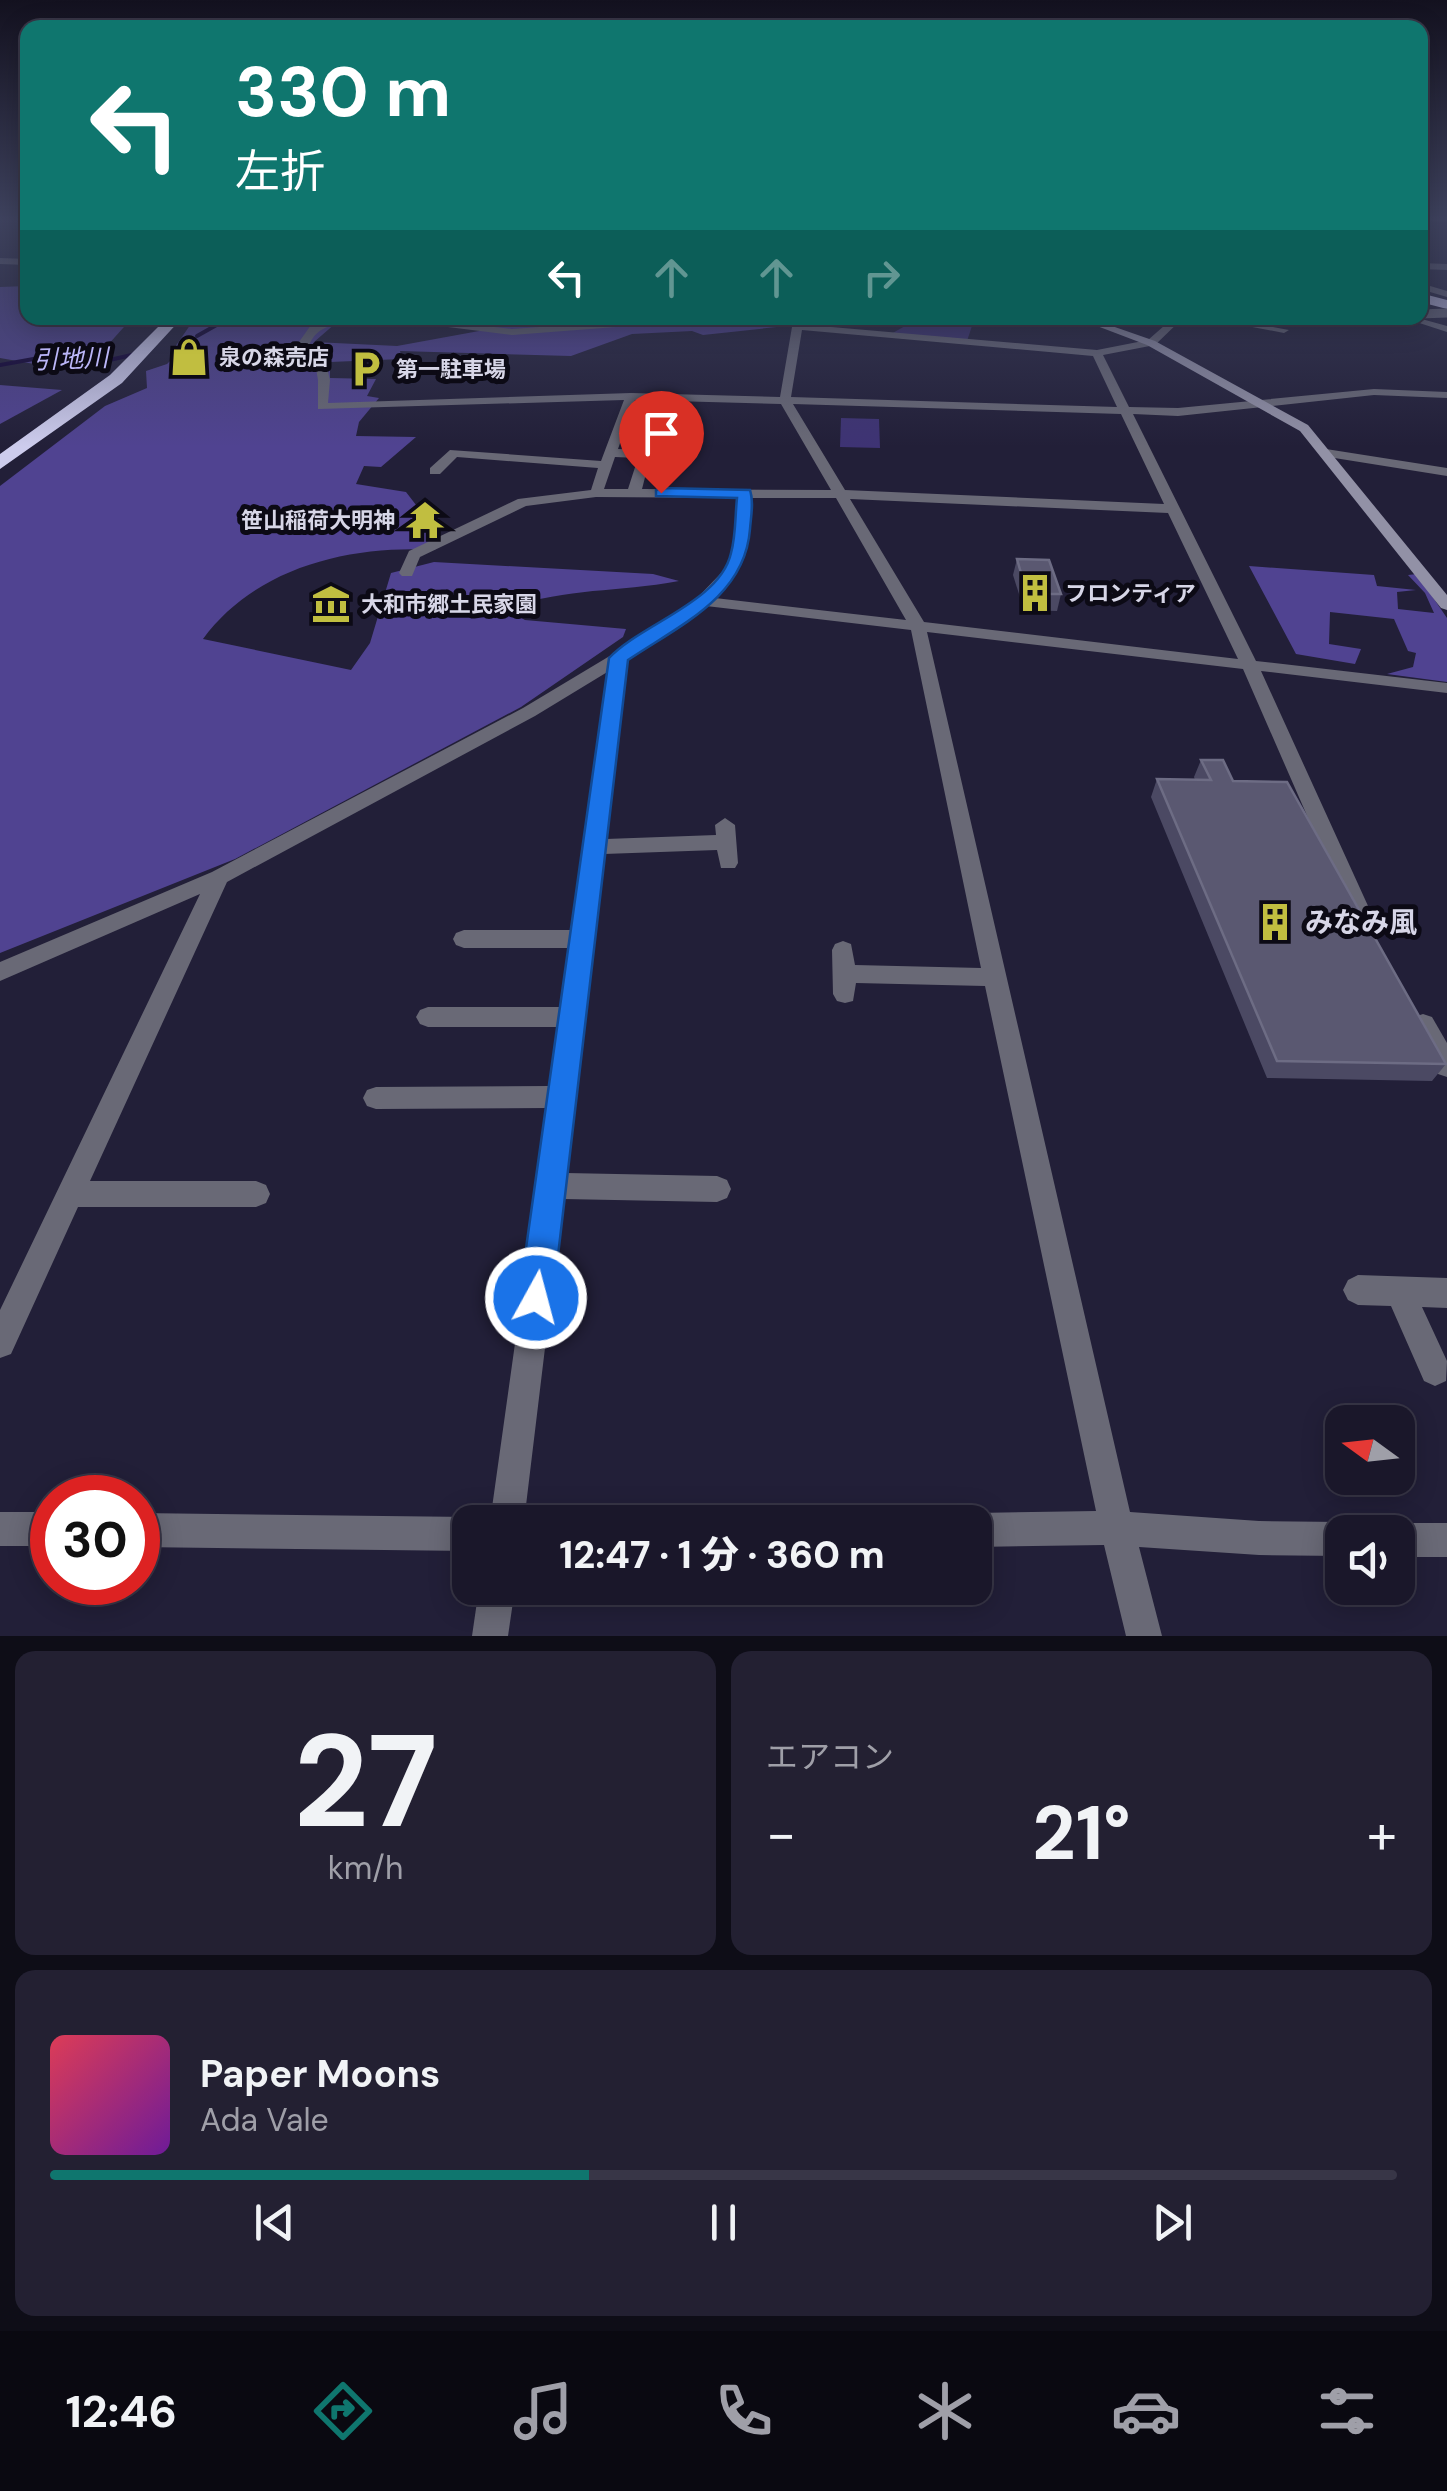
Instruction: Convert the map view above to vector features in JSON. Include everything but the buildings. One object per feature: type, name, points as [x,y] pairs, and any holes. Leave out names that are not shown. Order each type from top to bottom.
[{"type":"highway","points":[[0,464],[107,379],[153,325]]},
{"type":"highway","points":[[0,476],[65,412],[166,325]]},
{"type":"highway","points":[[0,440],[65,412]]},
{"type":"highway","points":[[0,449],[65,412]]},
{"type":"street","points":[[323,325],[315,328],[304,342],[304,347],[319,354],[324,380],[322,407],[631,396],[1178,412],[1374,392],[1447,395]]},
{"type":"street","points":[[452,325],[512,332],[603,325]]},
{"type":"street","points":[[1101,325],[1151,343],[1304,428],[1447,605]]},
{"type":"street","points":[[1144,1636],[918,626],[785,400],[797,328],[1098,353],[1151,343],[1170,325]]},
{"type":"street","points":[[1253,325],[1284,330]]},
{"type":"street","points":[[1098,353],[1250,665],[1377,946]]},
{"type":"street","points":[[596,493],[631,396]]},
{"type":"street","points":[[435,471],[454,453],[607,459],[675,454]]},
{"type":"street","points":[[1326,453],[1447,472]]},
{"type":"street","points":[[634,493],[645,454]]},
{"type":"street","points":[[406,573],[414,554],[523,502],[596,493],[839,494],[1174,508]]},
{"type":"street","points":[[0,972],[219,878],[528,712],[619,658],[704,601],[733,570],[740,554],[745,494]]},
{"type":"street","points":[[704,601],[1447,688]]},
{"type":"street","points":[[509,1505],[619,658]]},
{"type":"street","points":[[594,846],[726,843]]},
{"type":"street","points":[[0,1343],[219,878]]},
{"type":"street","points":[[464,939],[583,939]]},
{"type":"street","points":[[844,973],[995,977]]},
{"type":"street","points":[[1417,1014],[1447,1066]]},
{"type":"street","points":[[428,1018],[573,1017]]},
{"type":"street","points":[[376,1098],[562,1097]]},
{"type":"street","points":[[550,1186],[717,1188]]},
{"type":"street","points":[[70,1194],[256,1194]]},
{"type":"street","points":[[1358,1290],[1447,1293]]},
{"type":"street","points":[[1400,1291],[1436,1370]]},
{"type":"street","points":[[992,1530],[1117,1528],[1325,1539]]},
{"type":"street","points":[[0,1529],[30,1529]]},
{"type":"street","points":[[160,1530],[452,1534]]},
{"type":"street","points":[[1415,1540],[1447,1540]]},
{"type":"street","points":[[490,1636],[495,1605]]},
{"type":"shaded area","points":[[0,294],[20,294],[20,325],[126,325],[89,366],[40,365],[0,358]]},
{"type":"shaded area","points":[[190,325],[334,325],[314,342],[397,346],[490,329],[492,325],[789,325],[703,335],[692,331],[632,334],[571,356],[400,351],[402,359],[330,362],[330,378],[376,379],[367,396],[379,398],[359,422],[356,436],[416,437],[381,467],[364,466],[356,484],[406,492],[440,536],[435,550],[370,552],[307,566],[250,594],[203,639],[351,670],[370,643],[391,573],[434,562],[653,574],[679,581],[550,597],[505,609],[525,620],[626,629],[623,637],[521,707],[235,859],[0,953],[0,486],[105,406],[147,388],[146,371],[167,364],[182,349],[175,347]]},
{"type":"shaded area","points":[[907,325],[972,325],[967,341],[891,334]]},
{"type":"shaded area","points":[[0,385],[62,390],[0,424]]},
{"type":"shaded area","points":[[841,418],[879,419],[880,448],[840,447]]},
{"type":"shaded area","points":[[1249,566],[1374,575],[1377,586],[1416,590],[1397,592],[1398,609],[1434,613],[1425,593],[1408,575],[1417,574],[1447,618],[1447,682],[1387,674],[1413,667],[1416,653],[1408,651],[1394,619],[1330,612],[1329,644],[1361,649],[1355,664],[1296,654]]},
{"type":"waterway","name":"引地川","points":[[197,336],[217,325]]},
{"type":"waterway","name":"引地川","points":[[0,365],[50,356],[69,363],[92,364],[136,354]]},
{"type":"place","name":"泉の森売店","points":[[189,357]]},
{"type":"place","name":"第一駐車場","points":[[366,369]]},
{"type":"place","name":"笹山稲荷大明神","points":[[425,520]]},
{"type":"place","name":"フロンティア","points":[[1035,593]]},
{"type":"place","name":"大和市郷土民家園","points":[[331,604]]},
{"type":"place","name":"みなみ風","points":[[1275,922]]},
{"type":"route","points":[[536,1298],[619,658],[704,601],[733,570],[740,554],[745,494],[661,493]]}]
